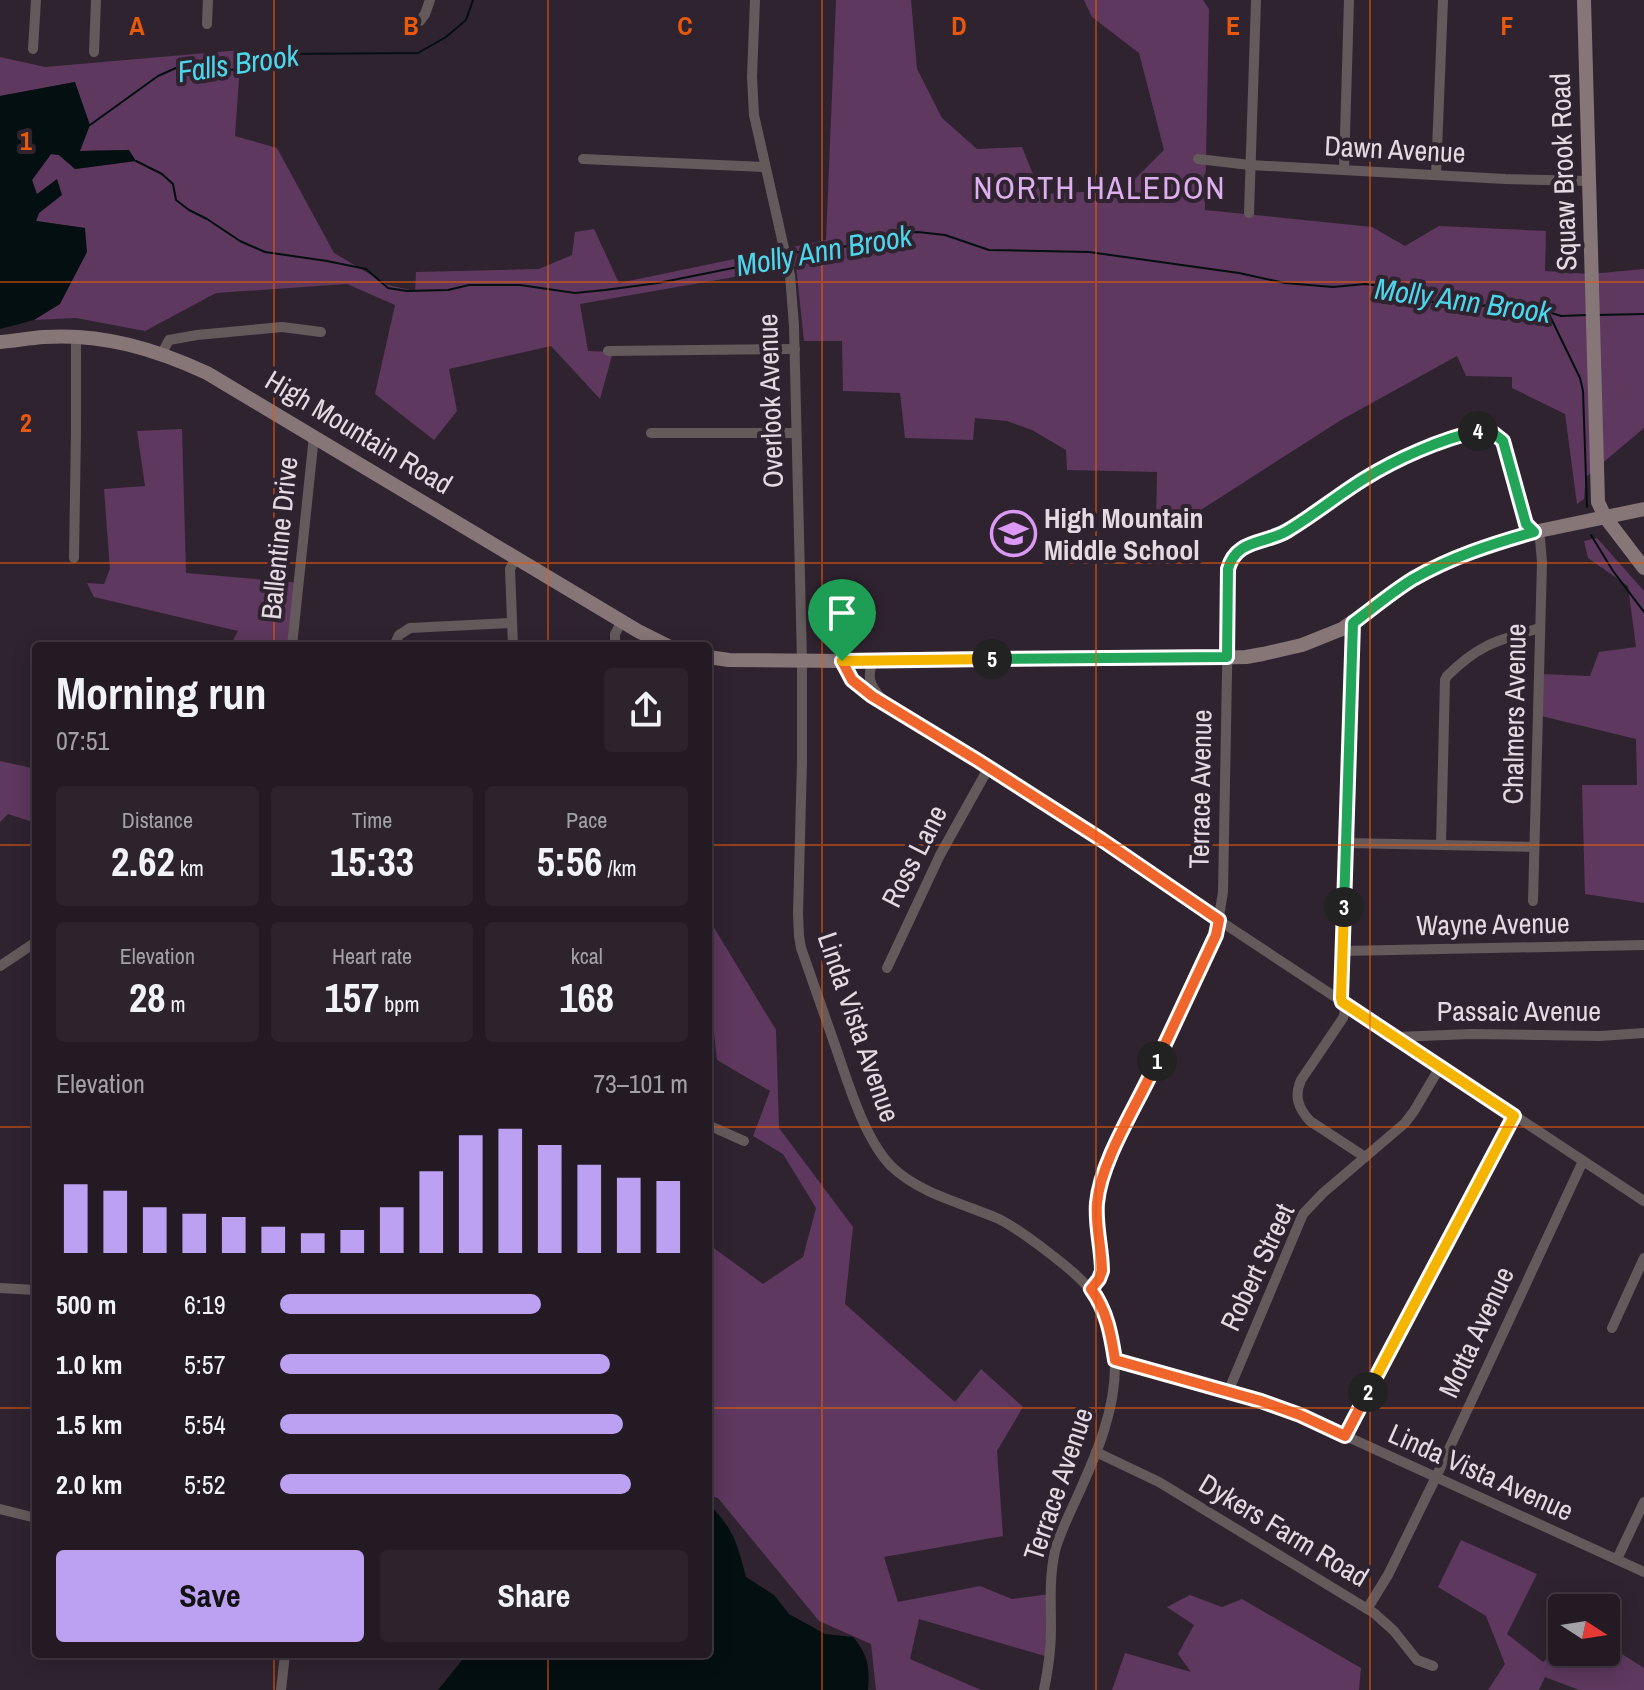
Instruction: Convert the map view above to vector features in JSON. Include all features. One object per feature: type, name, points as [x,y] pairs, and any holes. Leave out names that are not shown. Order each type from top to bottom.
[{"type":"street","points":[[33,49],[36,0]]},
{"type":"street","points":[[94,52],[96,0]]},
{"type":"street","points":[[207,24],[208,0]]},
{"type":"street","points":[[420,21],[430,0]]},
{"type":"street","name":"Overlook Avenue","points":[[755,0],[752,96],[790,275],[795,349],[802,661]]},
{"type":"street","points":[[1249,213],[1256,0]]},
{"type":"street","points":[[1344,169],[1349,0]]},
{"type":"street","points":[[1436,175],[1443,0]]},
{"type":"street","name":"Squaw Brook Road","points":[[1584,0],[1598,502],[1605,517],[1644,568]]},
{"type":"street","points":[[583,159],[765,167]]},
{"type":"street","name":"Dawn Avenue","points":[[1198,159],[1250,165],[1590,181]]},
{"type":"street","points":[[162,353],[169,340],[197,335],[282,327],[321,332]]},
{"type":"street","points":[[74,558],[76,337]]},
{"type":"street","name":"High Mountain Road","points":[[0,342],[76,337],[129,344],[162,353],[207,373],[661,642]]},
{"type":"street","points":[[608,351],[795,349]]},
{"type":"street","name":"Chalmers Avenue","points":[[1227,657],[1228,569],[1239,550],[1282,534],[1363,479],[1427,449],[1480,431],[1499,437],[1506,446],[1526,524],[1540,539],[1542,562],[1533,901]]},
{"type":"street","points":[[651,433],[796,433]]},
{"type":"street","name":"Ballentine Drive","points":[[292,642],[314,436]]},
{"type":"street","points":[[712,658],[873,661],[1254,655],[1323,638],[1353,623],[1412,580],[1478,549],[1534,532],[1644,509]]},
{"type":"street","points":[[513,642],[510,569],[516,557]]},
{"type":"street","points":[[615,642],[615,634],[622,621]]},
{"type":"street","points":[[396,642],[399,635],[410,628],[512,623]]},
{"type":"street","points":[[1353,623],[1341,998],[1345,1012],[1301,1080],[1297,1098],[1310,1121],[1365,1157]]},
{"type":"street","points":[[1441,845],[1445,680],[1460,663],[1488,644],[1540,628]]},
{"type":"street","name":"Terrace Avenue","points":[[1044,1690],[1050,1653],[1049,1589],[1056,1550],[1096,1452],[1112,1401],[1115,1360],[1109,1324],[1091,1289],[1102,1271],[1096,1205],[1099,1188],[1105,1168],[1216,935],[1219,920],[1223,892],[1227,657]]},
{"type":"street","name":"Linda Vista Avenue","points":[[802,661],[799,936],[853,1098],[879,1152],[910,1182],[1017,1229],[1079,1275],[1091,1289]]},
{"type":"street","points":[[842,661],[848,675],[861,689],[1102,840],[1644,1201]]},
{"type":"street","points":[[873,661],[868,673],[869,682],[887,705]]},
{"type":"street","name":"Ross Lane","points":[[887,968],[940,855],[989,767]]},
{"type":"street","points":[[1347,843],[1534,847]]},
{"type":"street","points":[[0,966],[32,945]]},
{"type":"street","name":"Wayne Avenue","points":[[1343,951],[1644,945]]},
{"type":"street","name":"Passaic Avenue","points":[[1394,1037],[1644,1033]]},
{"type":"street","name":"Robert Street","points":[[1228,1392],[1303,1214],[1405,1123],[1440,1067]]},
{"type":"street","points":[[1345,1436],[1514,1116]]},
{"type":"street","points":[[712,1127],[744,1141]]},
{"type":"street","name":"Motta Avenue","points":[[1367,1609],[1388,1575],[1436,1477],[1583,1161]]},
{"type":"street","points":[[1612,1328],[1644,1258]]},
{"type":"street","points":[[0,1288],[32,1290]]},
{"type":"street","name":"Linda Vista Avenue","points":[[1115,1360],[1300,1415],[1644,1572]]},
{"type":"street","name":"Dykers Farm Road","points":[[1096,1452],[1159,1482],[1367,1609],[1394,1631],[1417,1660],[1433,1666]]},
{"type":"street","points":[[1617,1559],[1644,1502]]},
{"type":"street","points":[[0,1509],[32,1517]]},
{"type":"street","points":[[281,1690],[285,1658]]},
{"type":"shaded area","points":[[836,0],[911,0],[917,69],[942,118],[977,149],[1022,147],[1041,194],[1124,190],[1164,150],[1139,53],[1092,17],[1084,0],[1203,0],[1209,9],[1205,210],[1372,227],[1405,246],[1439,226],[1546,231],[1545,271],[1590,274],[1644,269],[1644,428],[1586,477],[1584,499],[1577,504],[1565,414],[1512,388],[1512,377],[1466,376],[1457,356],[1341,420],[1179,524],[1156,523],[1157,472],[1067,470],[1066,450],[1032,430],[1007,421],[975,418],[973,440],[905,438],[900,393],[843,391],[842,341],[804,341],[796,266],[580,304],[588,351],[613,352],[600,399],[551,346],[449,369],[457,411],[434,440],[375,394],[395,305],[347,284],[216,293],[145,331],[76,318],[34,320],[60,303],[85,228],[36,221],[39,213],[32,180],[51,154],[59,155],[75,169],[135,161],[128,150],[80,151],[75,82],[0,96],[0,57],[45,67],[241,50],[235,136],[277,148],[334,253],[388,285],[415,291],[416,272],[539,269],[572,255],[575,232],[594,229],[619,283],[826,240]]},
{"type":"shaded area","points":[[75,82],[90,125],[80,151],[129,150],[136,161],[75,169],[59,155],[51,154],[32,180],[37,194],[57,179],[62,195],[39,213],[36,221],[85,228],[87,252],[60,304],[34,320],[0,329],[0,96]]},
{"type":"shaded area","points":[[182,429],[186,573],[301,583],[294,642],[232,642],[238,631],[94,597],[87,583],[104,584],[110,569],[104,489],[145,486],[137,431]]},
{"type":"shaded area","points":[[1597,538],[1644,591],[1644,903],[1585,894],[1582,785],[1637,785],[1636,739],[1537,715],[1540,674],[1590,676],[1599,652],[1636,647],[1628,586],[1588,558],[1584,541]]},
{"type":"shaded area","points":[[0,761],[32,768],[32,822],[8,814],[0,822]]},
{"type":"shaded area","points":[[712,926],[776,1030],[779,1128],[853,1227],[845,1304],[955,1402],[981,1369],[1023,1407],[997,1451],[1003,1536],[884,1557],[898,1602],[980,1586],[1012,1599],[1050,1594],[1048,1657],[919,1619],[910,1659],[981,1690],[876,1690],[871,1644],[819,1621],[718,1498],[712,1496],[712,1243],[715,1249],[763,1284],[803,1257],[816,1208],[783,1154],[753,1136],[770,1091],[717,1060],[712,1015]]},
{"type":"shaded area","points":[[712,1508],[733,1537],[746,1577],[774,1595],[789,1614],[825,1634],[853,1637],[862,1649],[869,1675],[868,1690],[438,1690],[464,1658],[712,1658]]},
{"type":"shaded area","points":[[1461,1540],[1537,1574],[1507,1634],[1543,1662],[1548,1657],[1548,1666],[1620,1666],[1620,1653],[1644,1668],[1644,1690],[1579,1690],[1545,1677],[1539,1690],[1488,1690],[1505,1664],[1486,1616],[1438,1587]]},
{"type":"shaded area","points":[[1190,1595],[1222,1607],[1242,1599],[1361,1668],[1359,1690],[1112,1690],[1125,1653],[1191,1672],[1178,1654],[1194,1625],[1167,1607]]},
{"type":"waterway","name":"Falls Brook","points":[[90,125],[158,76],[176,68],[244,70],[284,54],[418,53],[446,37],[466,20],[473,0]]},
{"type":"waterway","name":"Molly Ann Brook","points":[[136,161],[162,174],[173,184],[176,200],[240,241],[265,252],[366,269],[388,288],[407,291],[448,290],[469,285],[520,285],[575,293],[658,283],[780,255]]},
{"type":"waterway","name":"Molly Ann Brook","points":[[790,253],[857,245],[889,234],[918,232],[945,235],[989,250],[1089,252],[1239,273],[1285,283],[1390,287],[1433,302],[1471,307],[1506,303],[1527,305],[1561,316],[1587,315]]},
{"type":"waterway","points":[[1548,312],[1580,378],[1583,391],[1587,507]]},
{"type":"waterway","name":"Molly Ann Brook","points":[[1597,315],[1644,314]]},
{"type":"waterway","points":[[1591,535],[1644,612]]},
{"type":"place","name":"High Mountain Middle School","points":[[1013,534]]},
{"type":"district","name":"NORTH HALEDON","points":[[1100,188]]},
{"type":"route","points":[[1480,431],[1493,433],[1503,441],[1526,524],[1534,532],[1487,546],[1432,569],[1353,623],[1342,1002],[1514,1116],[1345,1436],[1261,1401],[1115,1360],[1109,1324],[1091,1289],[1102,1271],[1096,1205],[1105,1168],[1216,935],[1219,920],[1102,840],[861,689],[848,675],[842,661],[1227,657],[1228,569],[1239,550],[1282,534],[1363,479],[1407,457],[1480,431]]}]
